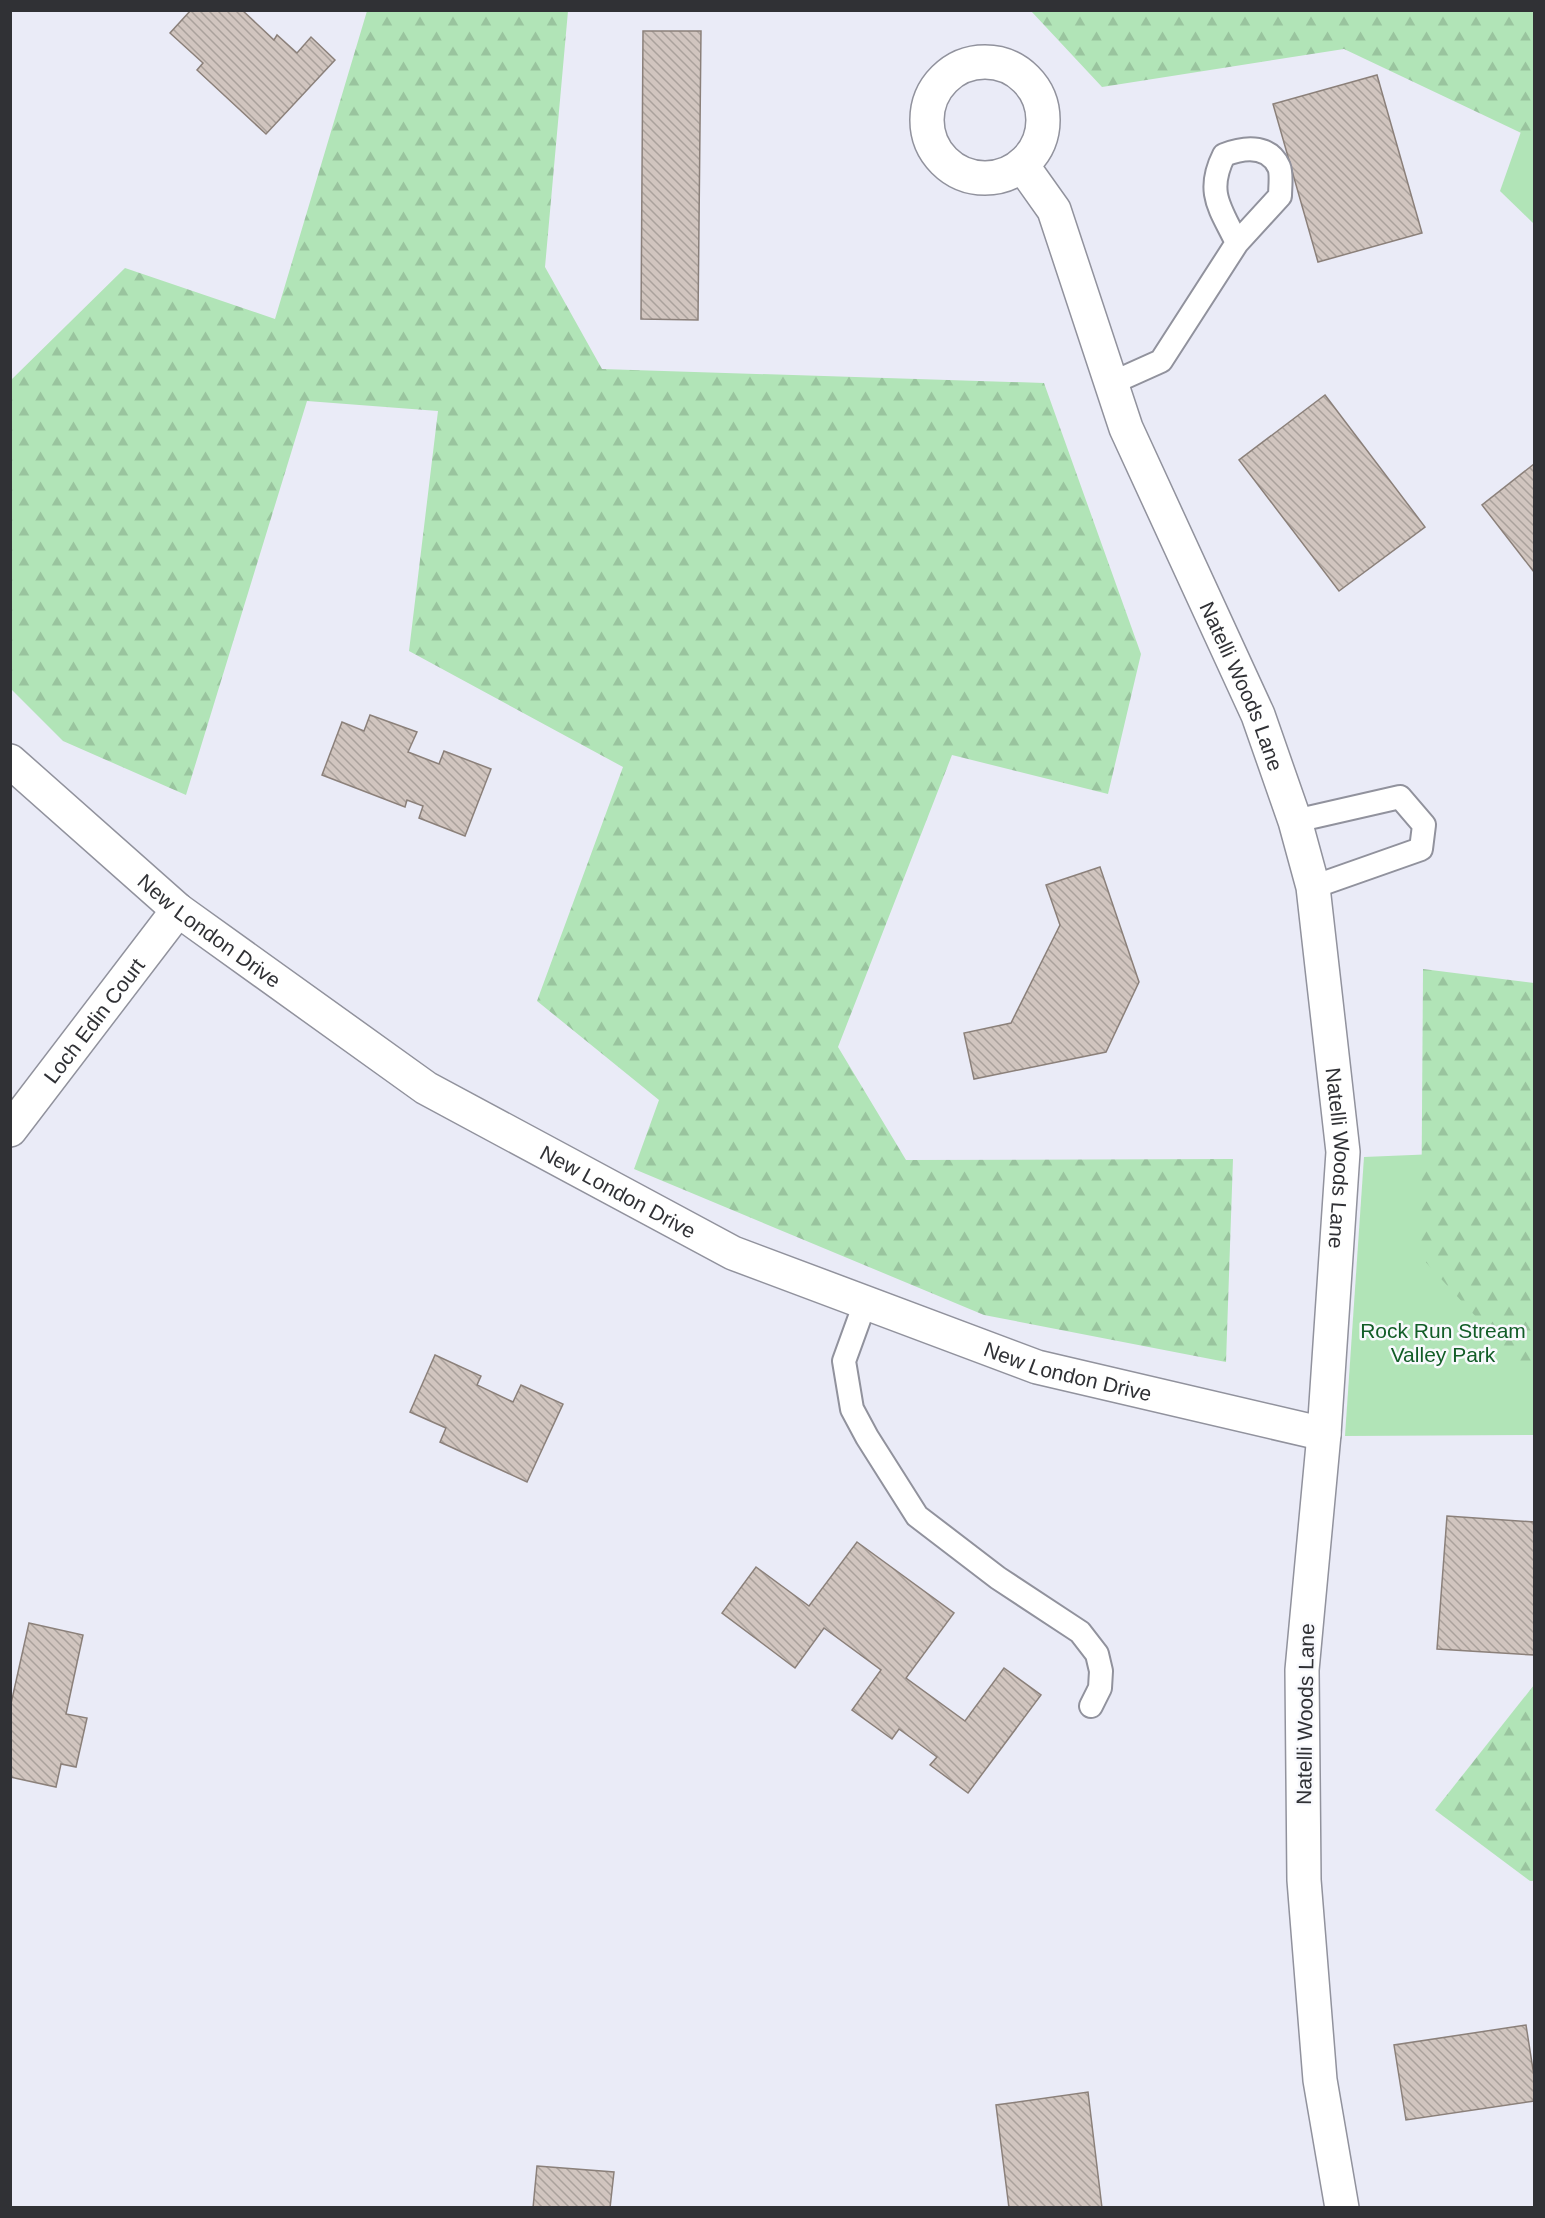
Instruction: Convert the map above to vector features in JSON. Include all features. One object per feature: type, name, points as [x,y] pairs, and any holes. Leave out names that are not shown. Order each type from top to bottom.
[{"type":"street","name":"Natelli Woods Lane","points":[[1022,165],[1053,210],[1126,428],[1258,715],[1295,821],[1313,887],[1343,1152],[1324,1434],[1302,1670],[1304,1880],[1320,2080],[1342,2208]]},
{"type":"street","name":"New London Drive","points":[[10,761],[177,910],[426,1088],[733,1253],[1037,1367],[1324,1434]]},
{"type":"street","name":"Loch Edin Court","points":[[10,1130],[177,910]]},
{"type":"lane","points":[[1112,383],[1161,361],[1237,243]]},
{"type":"lane","points":[[1295,821],[1400,797],[1424,825],[1421,849],[1313,887]]},
{"type":"lane","points":[[865,1303],[844,1361],[852,1409],[867,1437],[917,1516],[998,1578],[1080,1632],[1096,1654],[1101,1671],[1100,1688],[1091,1706]]},
{"type":"green space","points":[[367,11],[568,11],[545,267],[602,369],[1044,383],[1141,654],[1108,794],[952,755],[838,1047],[906,1160],[1233,1159],[1226,1362],[984,1315],[634,1169],[659,1100],[537,1001],[623,767],[409,651],[438,411],[307,401],[186,795],[63,741],[11,689],[11,380],[125,268],[275,319]]},
{"type":"green space","points":[[1031,11],[1534,11],[1534,139],[1344,49],[1102,87]]},
{"type":"green space","points":[[1534,95],[1534,224],[1500,191]]},
{"type":"green space","points":[[1423,969],[1534,983],[1534,1380],[1421,1257]]},
{"type":"green space","name":"Rock Run Stream Valley Park","points":[[1534,1150],[1534,1435],[1345,1436],[1364,1157]]},
{"type":"green space","points":[[1534,1685],[1534,1881],[1530,1881],[1435,1810]]},
{"type":"building","points":[[191,10],[242,10],[274,40],[277,35],[297,53],[311,37],[335,60],[266,134],[197,70],[203,63],[170,33]]},
{"type":"building","points":[[643,31],[701,31],[698,320],[641,319]]},
{"type":"building","points":[[1377,75],[1422,233],[1318,262],[1273,104]]},
{"type":"building","points":[[1325,395],[1425,527],[1339,591],[1239,460]]},
{"type":"building","points":[[1534,464],[1534,572],[1482,505]]},
{"type":"building","points":[[370,715],[417,732],[408,752],[439,764],[444,751],[491,769],[465,836],[419,818],[423,806],[407,800],[405,807],[322,775],[342,722],[364,731]]},
{"type":"building","points":[[1100,867],[1139,982],[1106,1052],[974,1079],[964,1033],[1011,1023],[1060,925],[1046,885]]},
{"type":"building","points":[[435,1355],[481,1376],[477,1385],[513,1402],[521,1385],[563,1404],[527,1482],[440,1442],[446,1428],[410,1412]]},
{"type":"building","points":[[1447,1516],[1534,1522],[1534,1655],[1437,1649]]},
{"type":"building","points":[[857,1542],[954,1613],[906,1678],[965,1721],[1004,1668],[1041,1695],[968,1793],[930,1765],[937,1757],[899,1729],[892,1739],[852,1710],[881,1670],[824,1628],[795,1668],[722,1613],[756,1567],[809,1606]]},
{"type":"building","points":[[29,1623],[83,1635],[66,1714],[87,1718],[76,1767],[61,1764],[56,1787],[10,1777],[10,1708]]},
{"type":"building","points":[[1526,2025],[1534,2076],[1534,2101],[1406,2120],[1394,2045]]},
{"type":"building","points":[[1088,2092],[1102,2208],[1009,2208],[996,2105]]},
{"type":"building","points":[[537,2166],[614,2172],[610,2208],[533,2208]]}]
